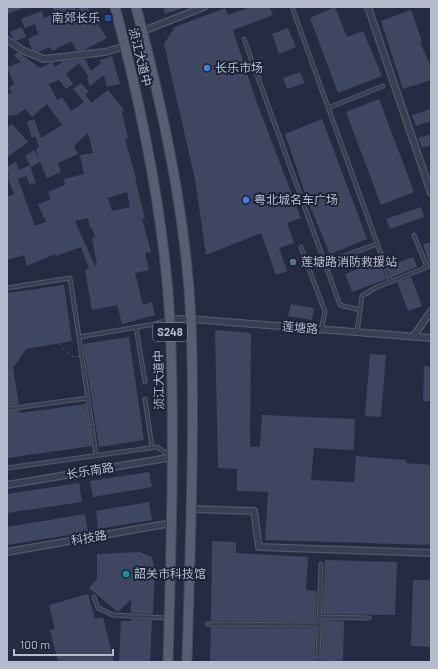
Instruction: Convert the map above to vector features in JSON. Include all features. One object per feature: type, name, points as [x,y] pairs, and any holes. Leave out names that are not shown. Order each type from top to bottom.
[{"type":"main road","name":"浈江大道中","points":[[115,7],[126,46],[149,156],[162,238],[170,319],[173,457],[168,662]]},
{"type":"main road","name":"浈江大道中","points":[[136,7],[158,95],[183,233],[191,319],[193,441],[187,662]]},
{"type":"street","points":[[143,31],[204,7]]},
{"type":"street","points":[[368,7],[431,193]]},
{"type":"street","points":[[7,40],[24,51],[44,58],[106,52],[126,46]]},
{"type":"street","points":[[413,337],[431,311]]},
{"type":"street","name":"莲塘路","points":[[170,319],[191,319],[431,338]]},
{"type":"street","name":"长乐南路","points":[[7,484],[173,457]]},
{"type":"street","points":[[191,509],[254,511],[259,547],[431,553]]},
{"type":"street","name":"科技路","points":[[7,552],[172,523]]},
{"type":"lane","points":[[292,7],[391,282]]},
{"type":"lane","points":[[244,39],[340,305],[360,310]]},
{"type":"lane","points":[[328,108],[383,86]]},
{"type":"lane","points":[[357,332],[362,296],[427,266],[414,235]]},
{"type":"lane","points":[[325,263],[377,244]]},
{"type":"lane","points":[[301,247],[325,312],[321,330]]},
{"type":"lane","points":[[7,288],[70,278],[96,455]]},
{"type":"lane","points":[[79,337],[157,324],[170,319]]},
{"type":"lane","points":[[136,327],[145,382]]},
{"type":"lane","points":[[7,409],[88,398]]},
{"type":"lane","points":[[145,399],[152,447]]},
{"type":"lane","points":[[7,468],[152,447],[162,449],[173,457]]},
{"type":"lane","points":[[318,662],[321,564]]},
{"type":"lane","points":[[94,597],[98,608],[113,615],[169,618]]},
{"type":"lane","points":[[319,617],[369,618]]},
{"type":"lane","points":[[207,624],[318,625]]},
{"type":"path","points":[[60,343],[60,346],[73,357],[85,356]]},
{"type":"path","points":[[88,425],[96,424]]},
{"type":"building","points":[[7,7],[24,7],[24,8],[7,14]]},
{"type":"building","points":[[52,7],[74,7],[76,11],[82,7],[87,7],[107,38],[84,50],[77,51],[71,41],[53,51],[50,47],[38,52],[32,50],[28,39],[38,34],[35,24],[25,28],[21,19],[42,11],[44,18],[56,13]]},
{"type":"building","points":[[163,7],[183,7],[183,8],[165,14]]},
{"type":"building","points":[[251,7],[270,7],[273,15],[233,30],[254,95],[301,218],[287,223],[294,243],[279,248],[287,271],[276,275],[261,233],[206,255],[195,179],[164,44],[175,27],[225,8],[228,15]]},
{"type":"building","points":[[335,7],[347,37],[363,31],[382,76],[338,93],[310,18]]},
{"type":"building","points":[[411,10],[422,41],[420,42],[431,67],[431,80],[403,89],[381,21]]},
{"type":"building","points":[[22,27],[26,37],[16,41],[13,39],[10,32]]},
{"type":"building","points":[[288,28],[296,47],[279,54],[272,34]]},
{"type":"building","points":[[18,52],[40,68],[53,62],[55,67],[63,61],[85,59],[91,71],[101,63],[100,60],[112,56],[120,84],[107,87],[104,75],[90,86],[87,79],[89,77],[79,63],[66,74],[73,84],[66,89],[59,80],[49,84],[57,100],[62,97],[71,111],[84,102],[73,89],[81,83],[89,92],[85,94],[91,103],[108,90],[124,110],[122,112],[128,138],[125,139],[136,178],[145,218],[142,219],[151,252],[145,253],[149,270],[135,273],[143,305],[152,302],[155,315],[122,324],[117,305],[92,310],[85,270],[89,269],[81,247],[56,256],[55,254],[27,266],[24,255],[7,260],[7,197],[14,194],[7,177],[9,176],[7,167],[16,162],[19,170],[30,165],[25,156],[34,150],[39,157],[36,149],[39,147],[35,136],[32,138],[27,122],[34,119],[41,138],[62,125],[47,104],[32,117],[25,109],[17,115],[7,116],[7,94],[12,93],[9,88],[14,84],[7,67],[21,62],[14,56]],"holes":[[[88,133],[93,153],[80,155],[84,174],[64,179],[65,185],[48,192],[51,199],[38,204],[46,222],[35,226],[18,179],[26,176],[30,185],[36,183],[30,166],[31,167],[40,162],[47,178],[61,172],[58,163],[78,154],[74,146]],[[127,192],[130,207],[112,211],[108,198]],[[88,218],[90,228],[92,228],[95,237],[92,238],[97,265],[95,266],[75,221]]]},
{"type":"building","points":[[300,72],[305,83],[287,89],[283,78]]},
{"type":"building","points":[[379,99],[414,192],[381,205],[346,112]]},
{"type":"building","points":[[431,109],[431,121],[416,126],[412,115]]},
{"type":"building","points":[[322,119],[367,239],[330,254],[308,202],[285,134]]},
{"type":"building","points":[[12,124],[28,142],[7,157],[7,128]]},
{"type":"building","points":[[431,134],[431,145],[422,148],[418,138]]},
{"type":"building","points":[[421,207],[424,217],[390,229],[386,219]]},
{"type":"building","points":[[431,242],[431,267],[430,267],[423,244]]},
{"type":"building","points":[[413,257],[417,267],[392,277],[388,266]]},
{"type":"building","points":[[379,261],[387,279],[352,292],[345,274]]},
{"type":"building","points":[[411,277],[422,306],[408,311],[397,282]]},
{"type":"building","points":[[64,285],[72,341],[26,349],[13,368],[19,404],[7,406],[7,293]]},
{"type":"building","points":[[291,304],[314,308],[312,320],[288,316]]},
{"type":"building","points":[[215,330],[251,333],[250,447],[260,447],[262,415],[355,419],[354,450],[314,448],[311,480],[354,482],[356,456],[406,460],[406,463],[431,465],[431,545],[265,540],[268,492],[237,491],[237,469],[218,468]]},
{"type":"building","points":[[129,337],[144,440],[99,447],[83,344]]},
{"type":"building","points":[[370,354],[386,355],[381,417],[365,416]]},
{"type":"building","points":[[424,366],[431,367],[431,401],[423,401]]},
{"type":"building","points":[[86,404],[92,446],[7,458],[7,412],[19,410],[20,413]]},
{"type":"building","points":[[149,472],[152,487],[93,497],[90,481]]},
{"type":"building","points":[[79,483],[82,502],[7,513],[7,494]]},
{"type":"building","points":[[149,502],[152,520],[98,529],[96,511]]},
{"type":"building","points":[[85,514],[88,532],[7,545],[7,527]]},
{"type":"building","points":[[212,541],[236,542],[236,553],[308,557],[306,590],[317,591],[316,622],[211,621]]},
{"type":"building","name":"韶关市科技馆","points":[[140,552],[152,557],[155,570],[153,614],[131,613],[131,599],[118,612],[89,588],[97,579],[97,554]]},
{"type":"building","points":[[325,560],[397,562],[395,615],[322,614]]},
{"type":"building","points":[[413,580],[431,580],[431,647],[411,646]]},
{"type":"building","points":[[88,594],[95,619],[103,617],[114,662],[58,662],[50,630],[55,629],[49,605]]},
{"type":"building","points":[[131,619],[152,620],[150,662],[119,662],[121,621],[131,621]]},
{"type":"building","points":[[322,620],[344,621],[343,662],[321,662]]},
{"type":"building","points":[[211,627],[316,628],[315,662],[210,661]]},
{"type":"place","name":"南郊长乐","points":[[108,18]]},
{"type":"place","name":"长乐市场","points":[[207,68]]},
{"type":"place","name":"粤北城名车广场","points":[[246,200]]},
{"type":"place","name":"莲塘路消防救援站","points":[[293,262]]},
{"type":"place","name":"韶关市科技馆","points":[[126,574]]}]
